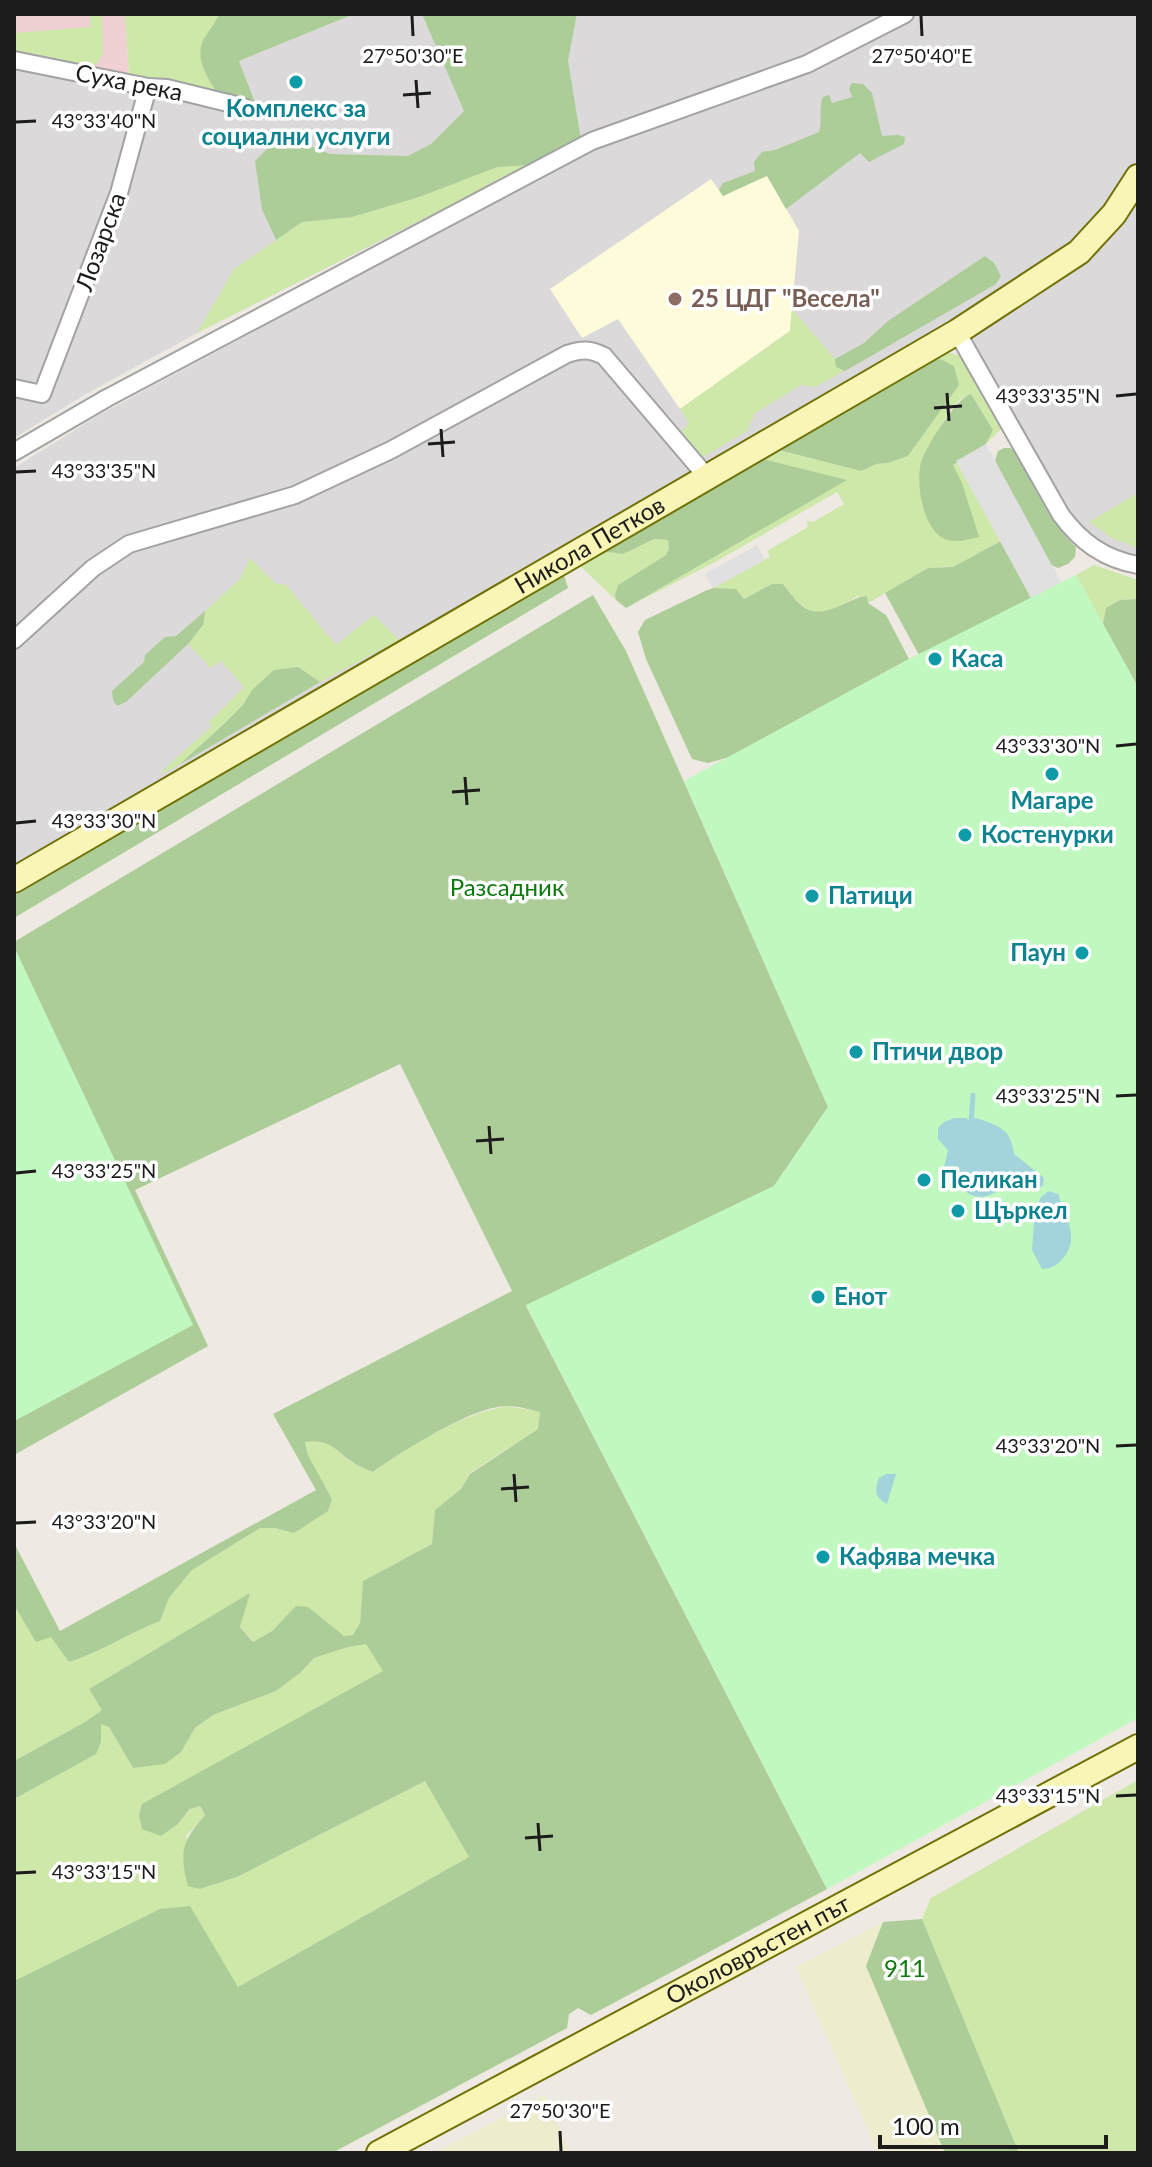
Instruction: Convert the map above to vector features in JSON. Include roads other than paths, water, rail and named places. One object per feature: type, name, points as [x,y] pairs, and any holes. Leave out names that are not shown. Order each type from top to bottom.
[{"type":"street","points":[[14,452],[92,406],[592,141],[807,64],[905,14]]},
{"type":"street","name":"Суха река","points":[[14,60],[148,87],[167,88],[244,107]]},
{"type":"street","name":"Лозарска","points":[[14,388],[42,394],[119,193],[148,87]]},
{"type":"street","name":"Никола Петков","points":[[14,880],[957,332],[1079,252],[1114,214],[1138,177]]},
{"type":"street","points":[[957,332],[1073,532],[1090,547],[1138,565]]},
{"type":"street","points":[[14,640],[93,568],[129,544],[295,495],[391,450],[567,354],[582,349],[604,356],[707,477]]},
{"type":"street","name":"Околовръстен път","points":[[379,2153],[1138,1747]]},
{"type":"water","points":[[954,1118],[966,1118],[972,1124],[976,1118],[1003,1130],[1010,1139],[1014,1154],[1044,1178],[1043,1186],[1035,1189],[1016,1184],[987,1196],[969,1194],[943,1172],[948,1150],[938,1139],[938,1128]]},
{"type":"water","points":[[1049,1191],[1058,1194],[1070,1226],[1071,1242],[1069,1250],[1059,1262],[1042,1269],[1032,1250],[1035,1209],[1041,1197]]},
{"type":"water","points":[[896,1474],[887,1504],[880,1499],[876,1490],[879,1478]]},
{"type":"waterway","points":[[971,1124],[973,1095]]},
{"type":"place","name":"Комплекс за социални услуги","points":[[296,82]]},
{"type":"place","name":"25 ЦДГ \"Весела\"","points":[[675,299]]},
{"type":"place","name":"Каса","points":[[935,659]]},
{"type":"place","name":"Магаре","points":[[1052,774]]},
{"type":"place","name":"Костенурки","points":[[965,835]]},
{"type":"place","name":"Патици","points":[[812,896]]},
{"type":"place","name":"Паун","points":[[1082,953]]},
{"type":"place","name":"Птичи двор","points":[[856,1052]]},
{"type":"place","name":"Пеликан","points":[[924,1180]]},
{"type":"place","name":"Щъркел","points":[[958,1211]]},
{"type":"place","name":"Енот","points":[[818,1297]]},
{"type":"place","name":"Кафява мечка","points":[[823,1557]]},
{"type":"park label","name":"Разсадник","points":[[507,888]]},
{"type":"park label","name":"911","points":[[905,1969]]}]
